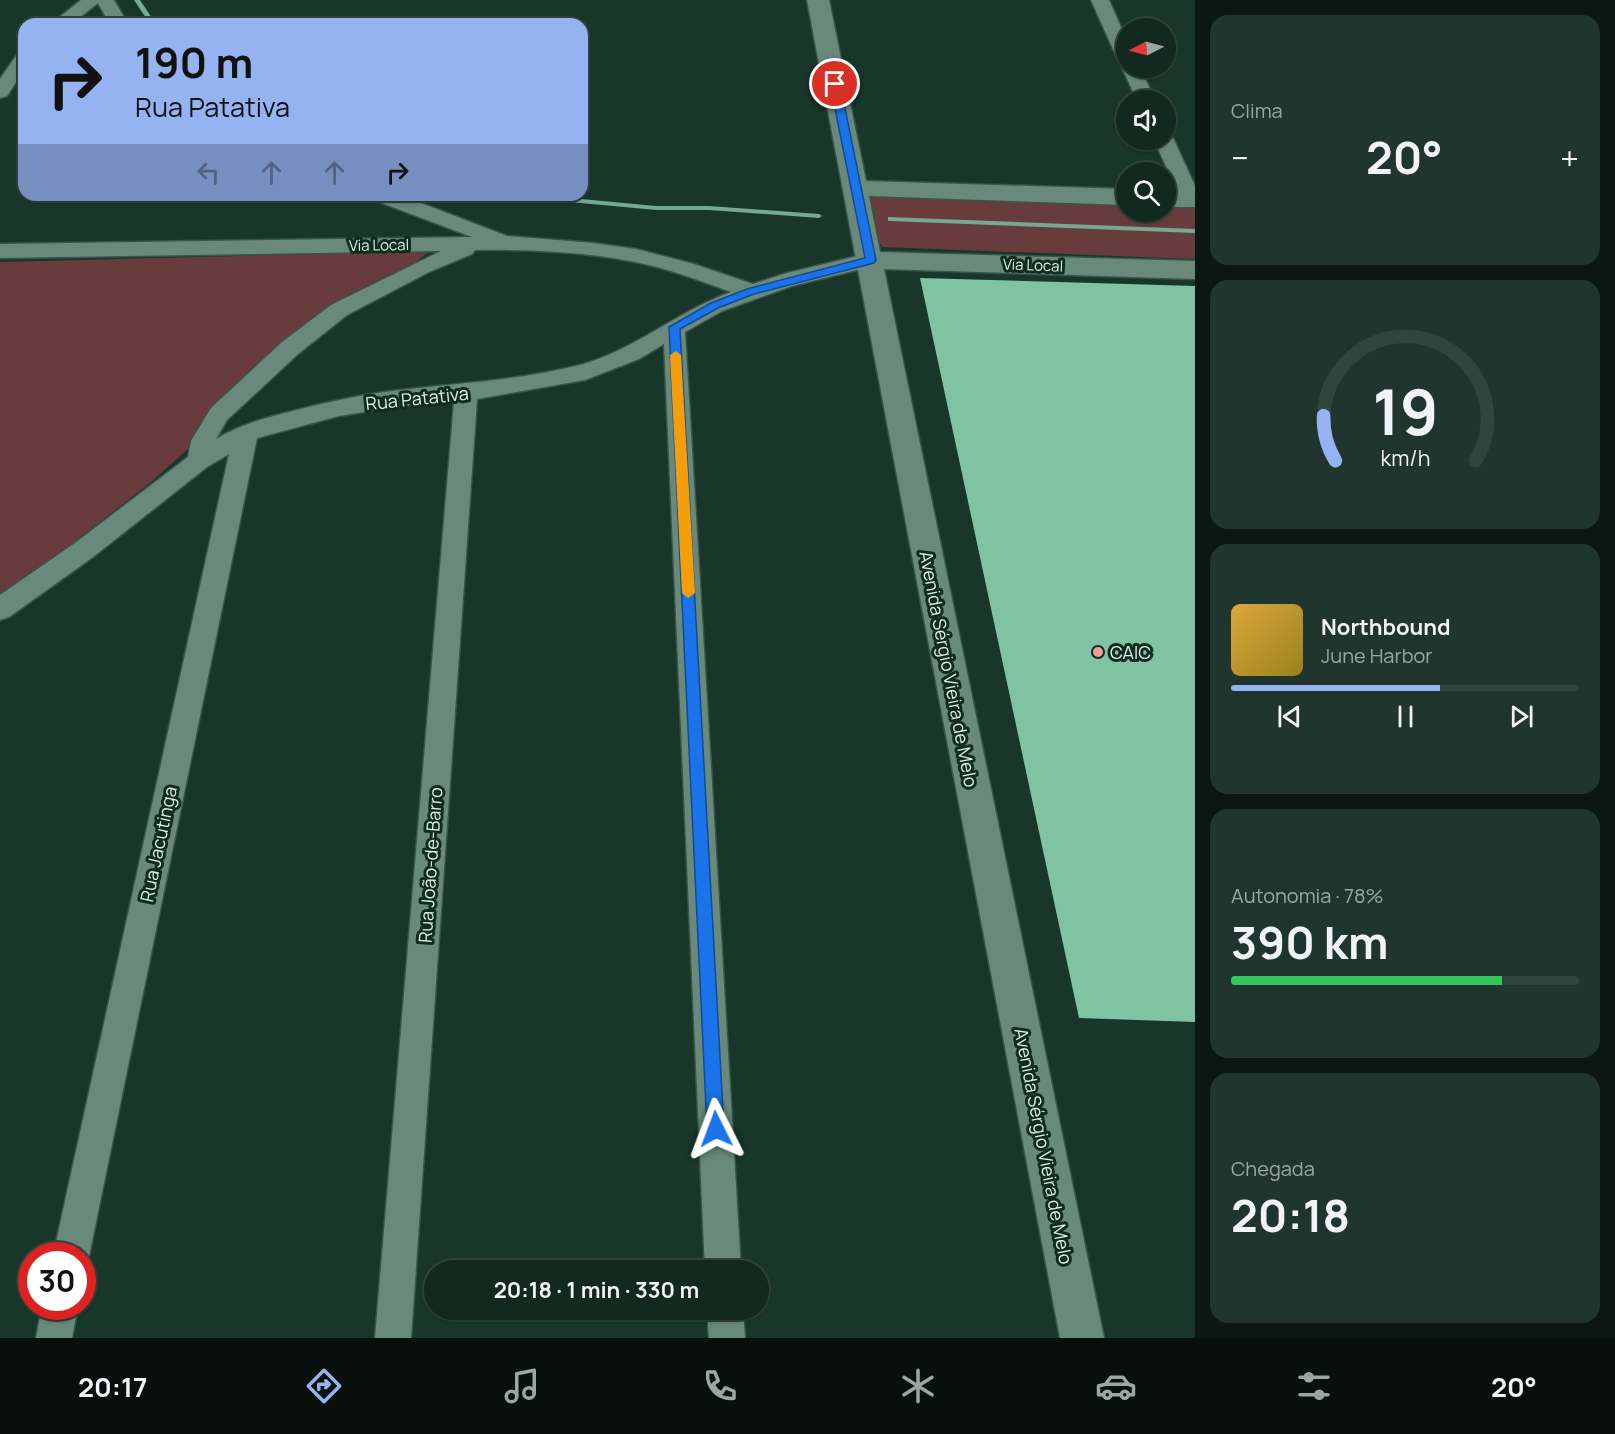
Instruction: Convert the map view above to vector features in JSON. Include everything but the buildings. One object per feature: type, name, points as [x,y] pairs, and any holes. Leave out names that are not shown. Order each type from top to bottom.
[{"type":"street","points":[[68,18],[92,0]]},
{"type":"street","points":[[105,0],[116,18]]},
{"type":"street","name":"Avenida Sérgio Vieira de Melo","points":[[818,0],[1082,1338]]},
{"type":"street","points":[[1100,0],[1116,36]]},
{"type":"street","points":[[0,92],[18,64]]},
{"type":"street","points":[[1169,150],[1193,199],[1176,198]]},
{"type":"street","points":[[856,188],[1116,197]]},
{"type":"street","points":[[398,201],[508,243]]},
{"type":"street","name":"Via Local","points":[[0,251],[508,243],[574,248],[646,259],[676,265],[751,291]]},
{"type":"street","points":[[199,461],[203,441],[219,414],[290,348],[339,310],[422,267],[477,244]]},
{"type":"street","name":"Via Local","points":[[870,260],[1195,270]]},
{"type":"street","name":"Rua Patativa","points":[[0,609],[84,550],[199,461],[246,432],[339,407],[409,397],[466,393],[585,372],[631,353],[714,306],[751,291],[870,260]]},
{"type":"street","points":[[674,327],[722,1260]]},
{"type":"street","name":"Rua João-de-Barro","points":[[393,1338],[466,393]]},
{"type":"street","name":"Rua Jacutinga","points":[[74,1242],[246,432]]},
{"type":"street","points":[[54,1338],[57,1320]]},
{"type":"street","points":[[726,1320],[727,1338]]},
{"type":"shaded area","points":[[878,195],[1116,203],[1116,222],[1176,222],[1176,204],[1195,205],[1195,259],[883,247],[877,240],[869,200]]},
{"type":"shaded area","points":[[430,251],[289,359],[151,482],[13,590],[0,597],[0,262]]},
{"type":"waterway","points":[[137,0],[149,18]]},
{"type":"waterway","points":[[581,201],[656,208],[709,208],[819,216]]},
{"type":"waterway","points":[[890,219],[1195,231]]},
{"type":"slow traffic","points":[[676,355],[688,593]]},
{"type":"place","name":"CAIC","points":[[1098,652]]},
{"type":"route","points":[[716,1129],[674,327],[714,306],[751,291],[870,260],[835,84]]}]
